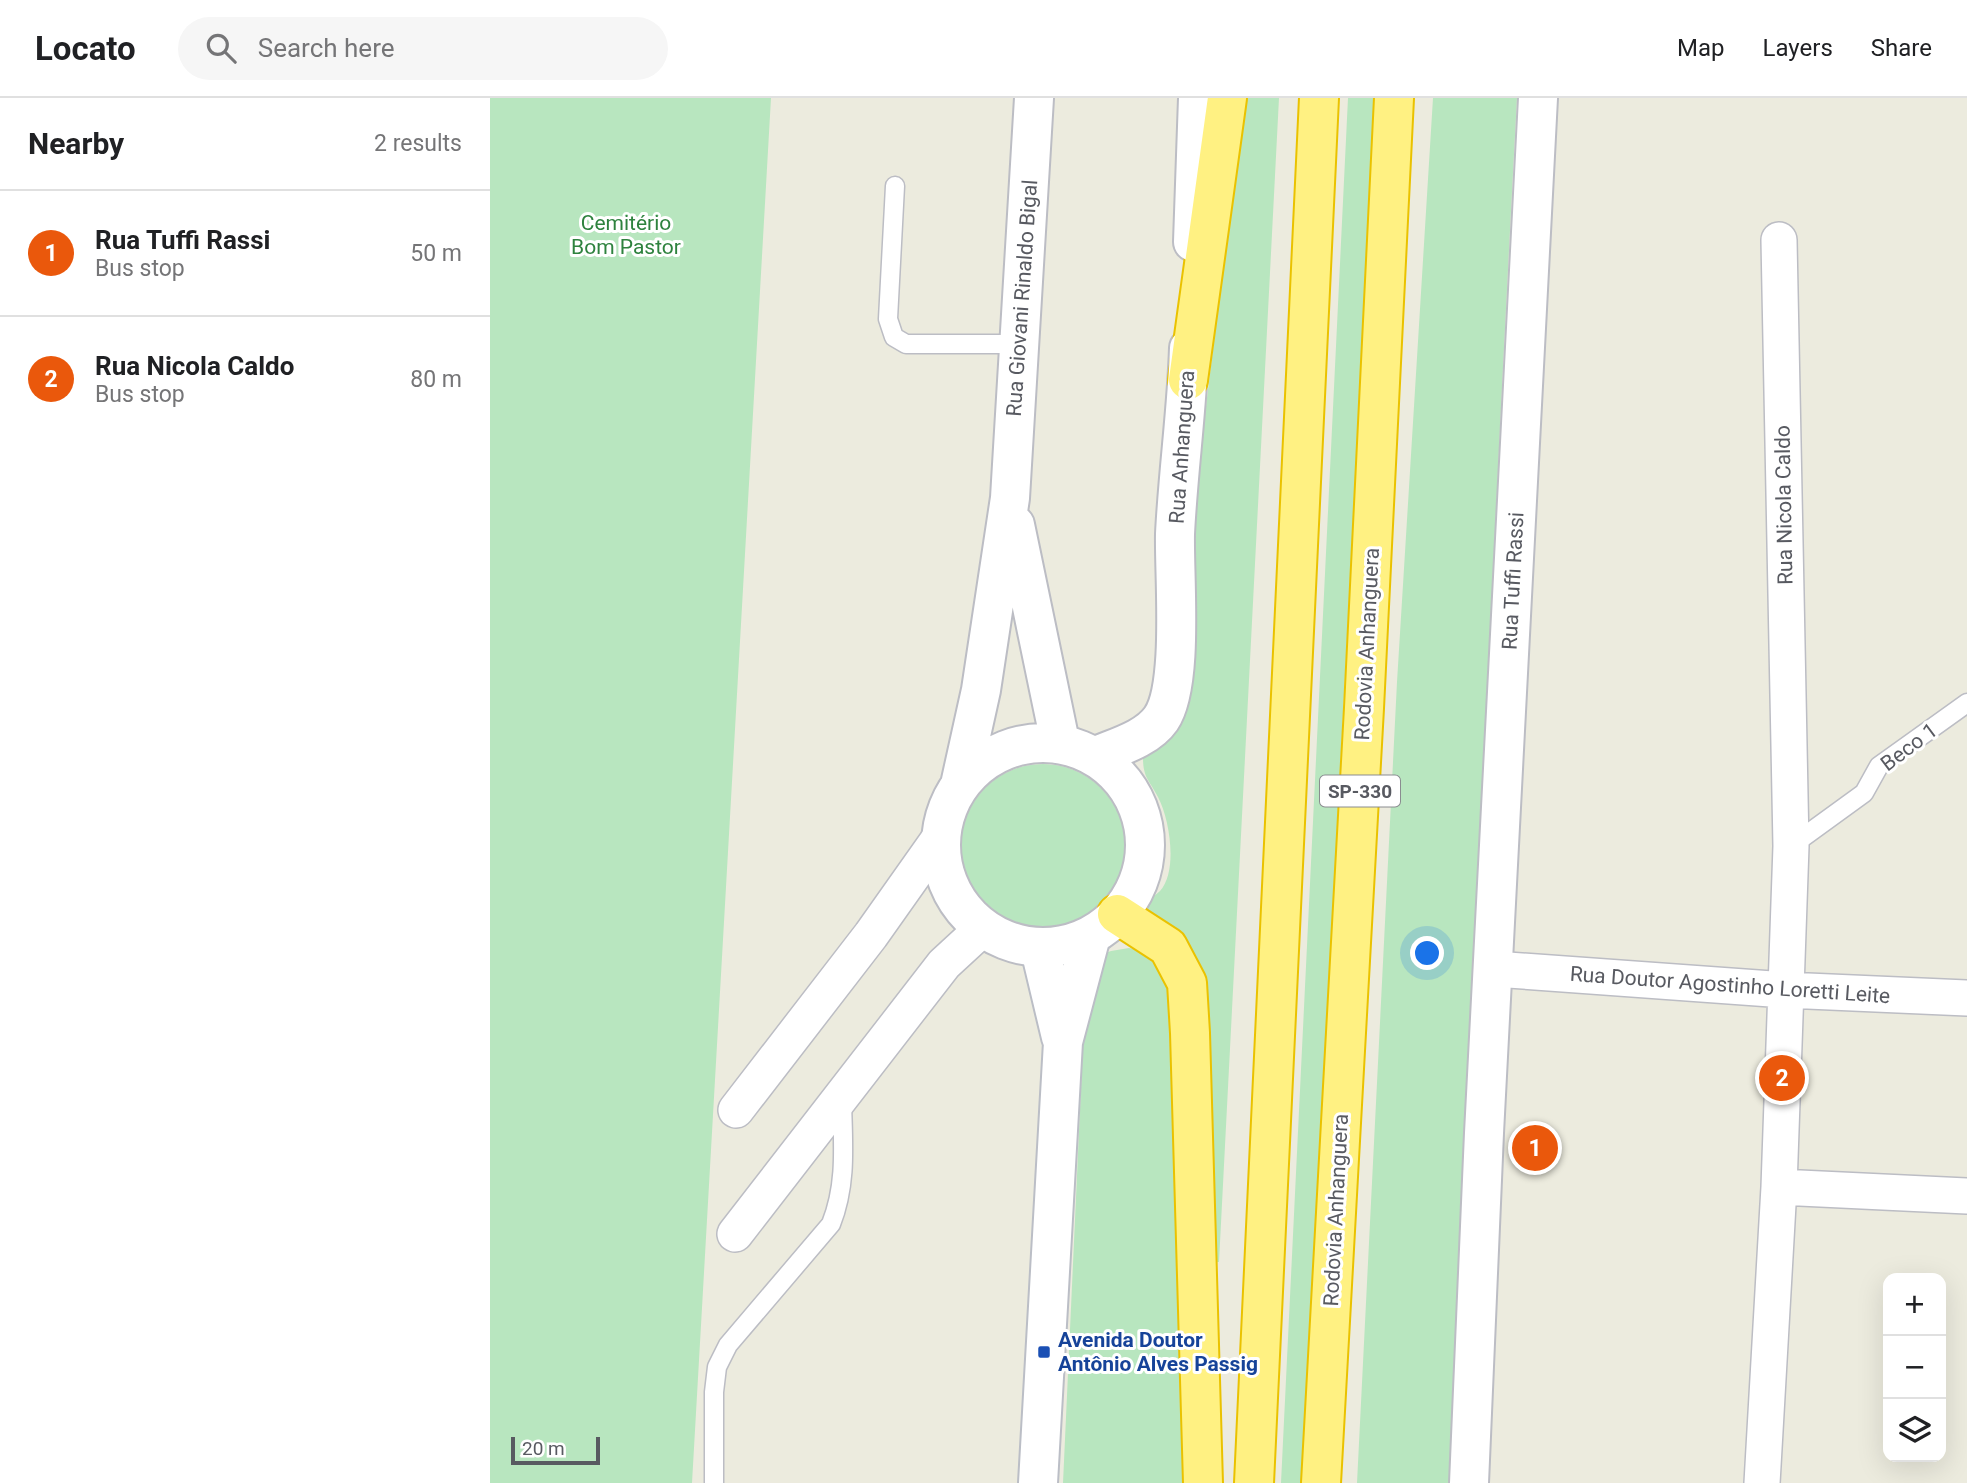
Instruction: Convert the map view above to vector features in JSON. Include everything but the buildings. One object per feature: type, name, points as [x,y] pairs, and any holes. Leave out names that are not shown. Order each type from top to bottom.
[{"type":"highway","points":[[1188,380],[1227,98]]},
{"type":"highway","points":[[1254,1483],[1319,98]]},
{"type":"highway","name":"Rodovia Anhanguera","points":[[1321,1483],[1394,98]]},
{"type":"highway","points":[[1104,925],[1168,947],[1187,983],[1203,1483]]},
{"type":"street","name":"Rua Giovani Rinaldo Bigal","points":[[960,785],[981,690],[1010,498],[1034,98]]},
{"type":"street","name":"Rua Anhanguera","points":[[1096,756],[1142,736],[1160,720],[1170,700],[1174,676],[1175,534],[1188,380],[1198,98]]},
{"type":"street","name":"Rua Tuffi Rassi","points":[[1469,1483],[1484,1133],[1538,98]]},
{"type":"street","name":"Rua Nicola Caldo","points":[[1762,1483],[1779,1187],[1791,846],[1779,240]]},
{"type":"street","name":"Rua Giovani Rinaldo Bigal","points":[[1010,498],[1060,743]]},
{"type":"street","points":[[1038,1483],[1063,1042],[1104,925],[1137,884],[1145,849],[1140,814],[1124,782],[1096,756],[1083,748],[1060,743],[1031,743],[1004,750],[980,765],[960,785],[947,809],[941,836],[944,871],[957,903],[982,929],[1007,943],[1040,948],[1066,946],[1104,925]]},
{"type":"street","points":[[736,1110],[871,935],[941,836]]},
{"type":"street","points":[[735,1234],[944,964],[982,929]]},
{"type":"street","points":[[1040,948],[1063,1042]]},
{"type":"street","name":"Rua Doutor Agostinho Loretti Leite","points":[[1494,969],[1785,990],[1967,998]]},
{"type":"street","points":[[1779,1187],[1967,1196]]},
{"type":"lane","points":[[895,186],[888,319],[894,337],[906,344],[1019,344]]},
{"type":"lane","name":"Beco 1","points":[[1791,846],[1864,793],[1878,766],[1967,703]]},
{"type":"lane","points":[[714,1483],[717,1367],[728,1345],[831,1224],[840,1201],[843,1172],[842,1096]]},
{"type":"green space","name":"Cemitério Bom Pastor","points":[[490,98],[771,98],[692,1483],[490,1483]]},
{"type":"green space","points":[[1244,98],[1279,98],[1219,1262],[1213,1262],[1202,978],[1196,956],[1170,930],[1148,918],[1147,901],[1160,891],[1166,882],[1170,845],[1166,819],[1146,775],[1143,758],[1161,746]]},
{"type":"green space","points":[[1348,98],[1375,98],[1303,1483],[1281,1483]]},
{"type":"green space","points":[[1433,98],[1517,98],[1450,1483],[1357,1483],[1397,682]]},
{"type":"green space","points":[[1043,764],[1075,770],[1089,777],[1101,788],[1112,800],[1119,814],[1125,846],[1119,878],[1112,892],[1101,904],[1089,915],[1075,922],[1043,928],[1011,922],[997,915],[985,904],[974,892],[967,878],[961,846],[967,814],[974,800],[985,788],[997,777],[1011,770]]},
{"type":"green space","points":[[1129,948],[1144,951],[1168,967],[1189,1483],[1063,1483],[1083,1044],[1092,958]]},
{"type":"place","name":"Rua Nicola Caldo","points":[[1782,1078]]},
{"type":"place","name":"Rua Tuffi Rassi","points":[[1535,1148]]},
{"type":"place","name":"Avenida Doutor Antônio Alves Passig","points":[[1044,1352]]}]
